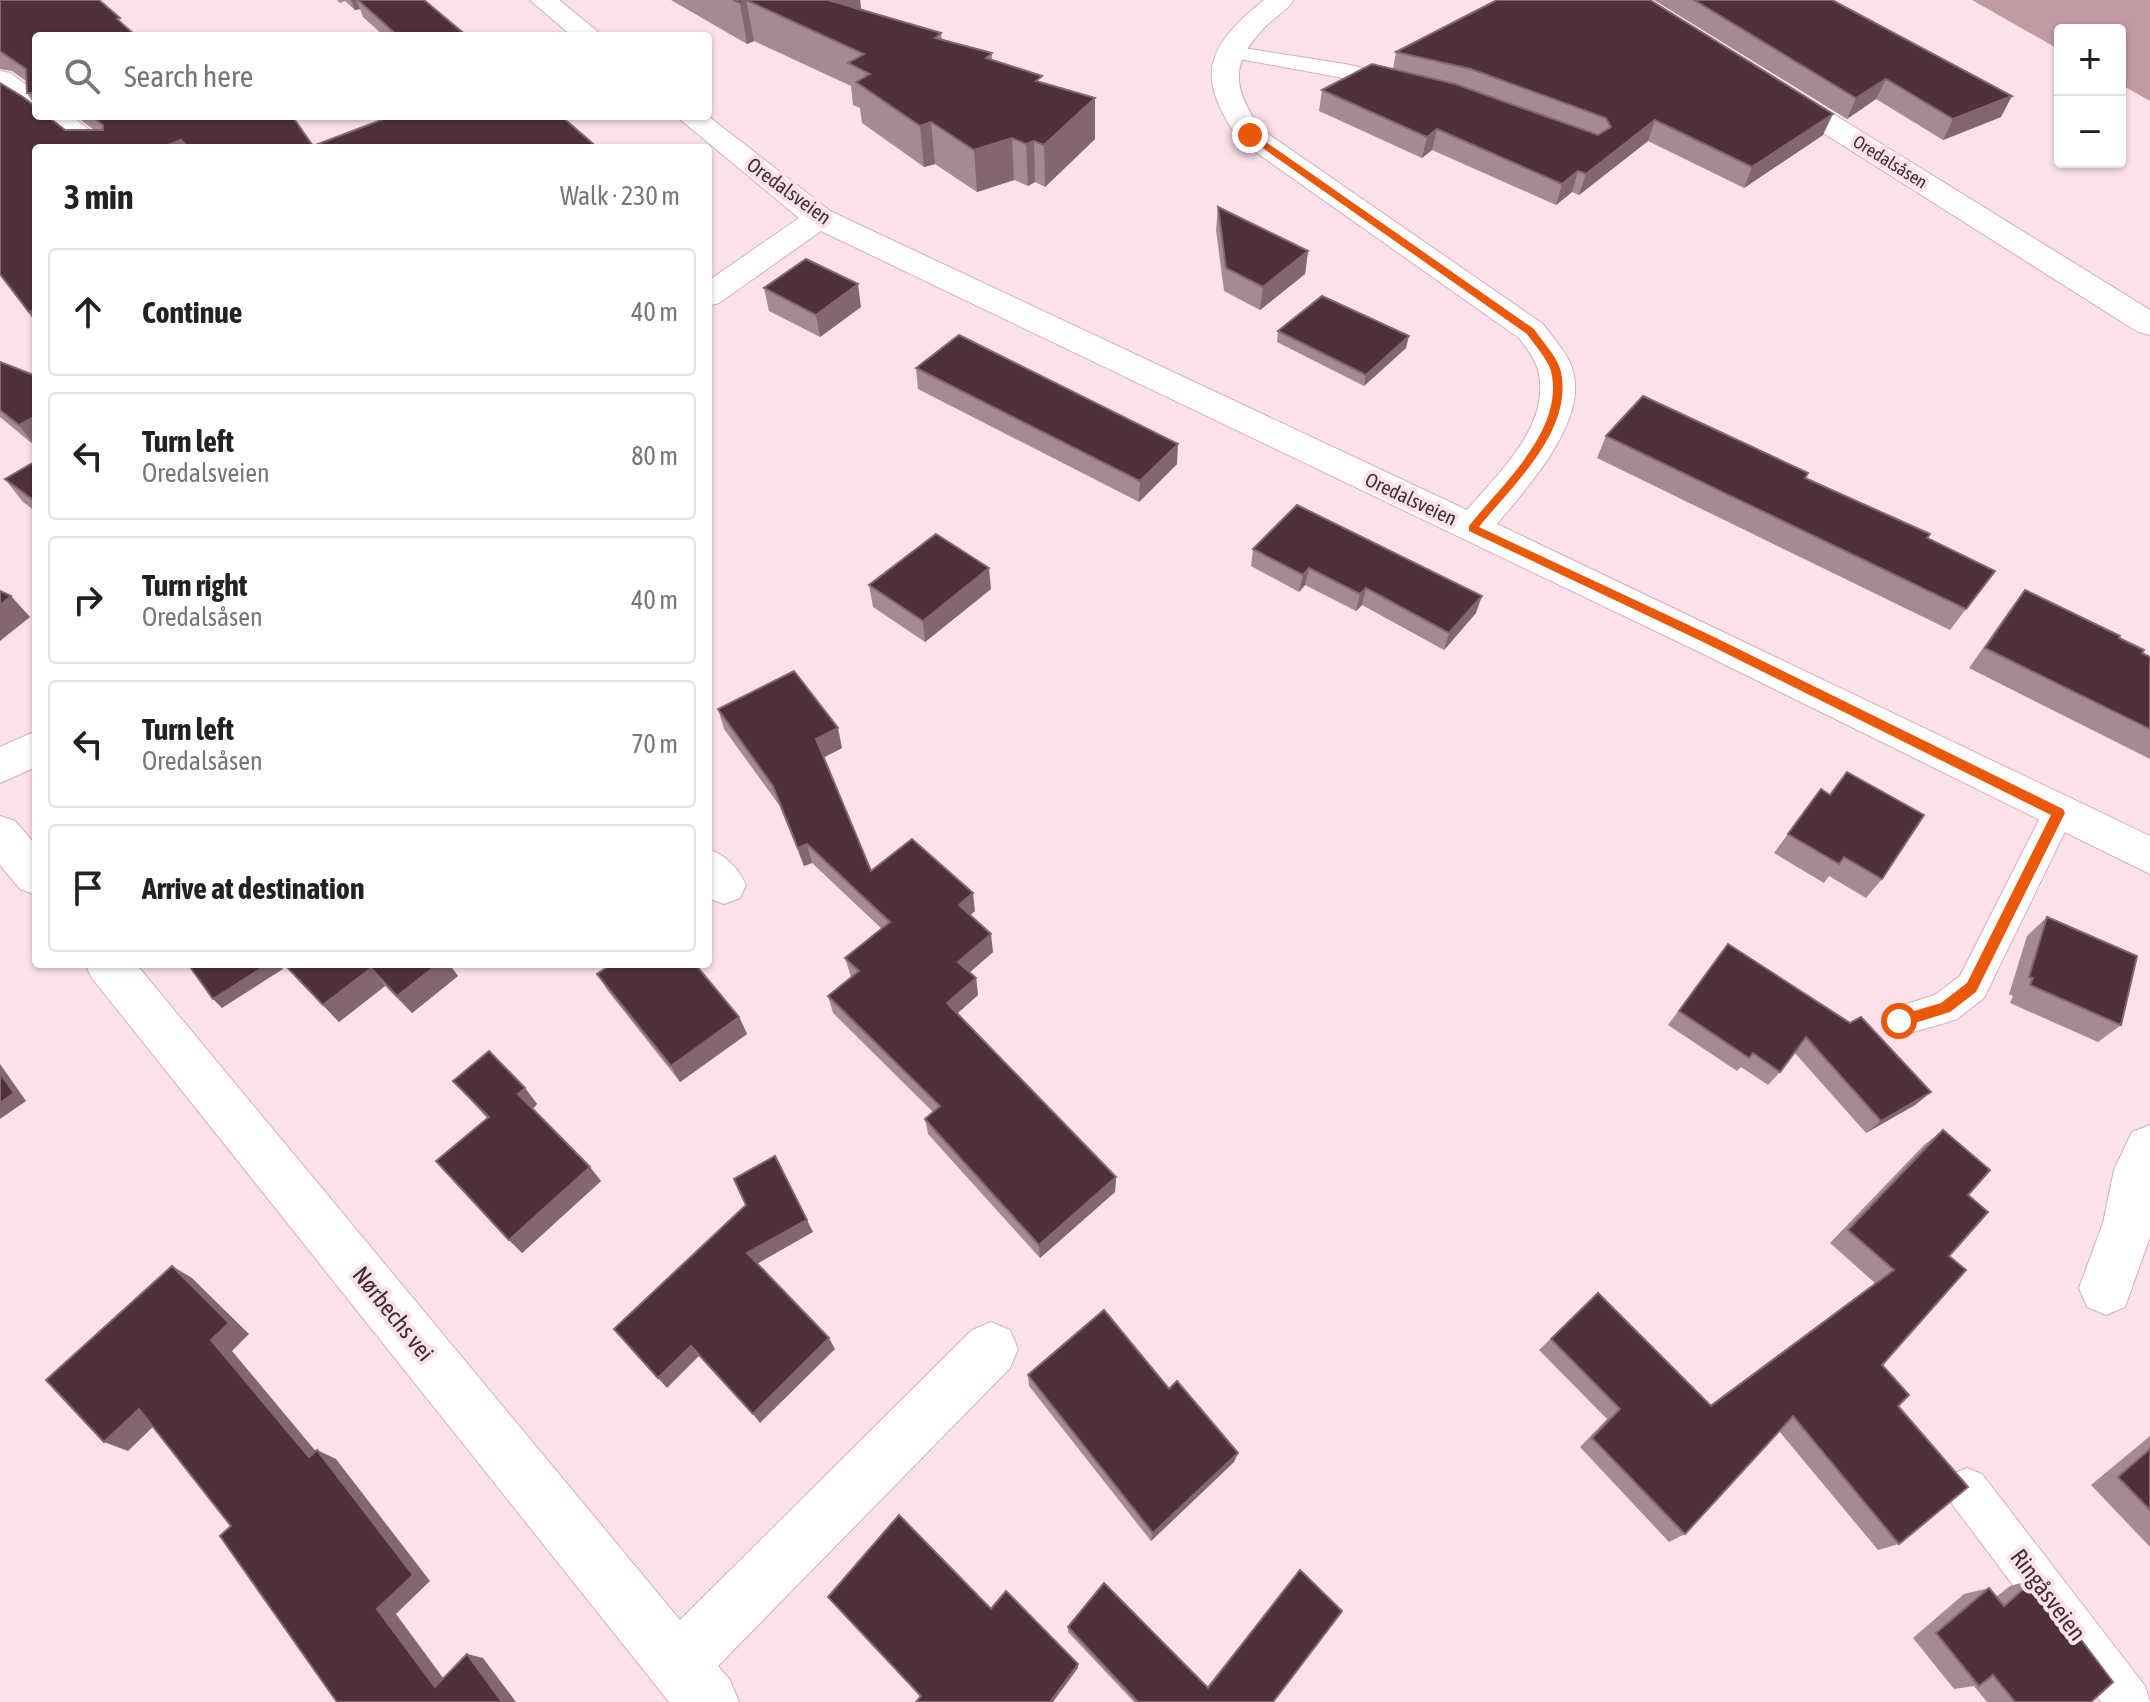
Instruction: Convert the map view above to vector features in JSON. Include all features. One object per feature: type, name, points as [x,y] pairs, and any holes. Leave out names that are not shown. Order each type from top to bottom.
[{"type":"street","points":[[543,0],[584,32]]},
{"type":"street","points":[[1281,0],[1260,14],[1230,52],[1224,89],[1250,135],[1531,331],[1555,369],[1558,402],[1544,437],[1472,528]]},
{"type":"street","name":"Oredalsåsen","points":[[1750,75],[2150,325]]},
{"type":"street","points":[[0,79],[32,102]]},
{"type":"street","points":[[58,120],[92,144]]},
{"type":"street","name":"Oredalsveien","points":[[695,120],[819,218],[1705,638],[2150,856]]},
{"type":"street","points":[[712,293],[819,218]]},
{"type":"street","points":[[0,766],[32,750]]},
{"type":"street","points":[[0,834],[32,871]]},
{"type":"street","name":"Nørbechs vei","points":[[111,968],[693,1683],[991,1349]]},
{"type":"street","points":[[2106,1288],[2129,1223],[2139,1170],[2150,1149]]},
{"type":"lane","points":[[1230,52],[1345,70],[1416,87]]},
{"type":"lane","points":[[1899,1021],[1945,1008],[1972,987],[2058,813]]},
{"type":"lane","name":"Ringåsveien","points":[[1967,1489],[2129,1702]]},
{"type":"shaded area","points":[[1972,0],[2150,0],[2150,101],[2126,87],[2126,24],[2054,24],[2054,47]]},
{"type":"building","points":[[0,0],[99,0],[132,32],[32,32],[32,93],[27,93],[26,69],[0,51]]},
{"type":"building","points":[[358,0],[424,0],[462,32],[394,32]]},
{"type":"building","points":[[746,0],[828,0],[941,33],[935,38],[992,53],[986,58],[1042,76],[1036,81],[1095,98],[1044,145],[1034,141],[1026,144],[1012,138],[974,150],[931,122],[920,126],[856,82],[870,74],[848,63],[864,54]]},
{"type":"building","points":[[1497,0],[1650,0],[1833,114],[1752,167],[1655,120],[1586,174],[1578,171],[1562,184],[1437,129],[1427,137],[1322,90],[1372,64],[1455,84],[1598,135],[1611,127],[1606,118],[1471,69],[1396,52]]},
{"type":"building","points":[[1694,0],[1832,0],[2012,96],[1953,119],[1886,79],[1856,98]]},
{"type":"building","points":[[0,83],[32,104],[32,120],[52,120],[65,130],[103,130],[103,125],[96,120],[295,120],[312,144],[185,144],[181,140],[171,144],[32,144],[32,311],[29,312],[0,274]]},
{"type":"building","points":[[381,120],[566,120],[593,144],[318,144]]},
{"type":"building","points":[[1218,207],[1308,251],[1263,287],[1226,268]]},
{"type":"building","points":[[806,259],[858,284],[816,315],[764,288]]},
{"type":"building","points":[[1322,296],[1409,336],[1366,375],[1278,331]]},
{"type":"building","points":[[959,335],[1178,444],[1140,481],[916,368]]},
{"type":"building","points":[[0,362],[32,374],[32,418],[19,425],[0,410]]},
{"type":"building","points":[[1643,396],[1808,473],[1805,478],[1930,534],[1927,538],[1995,571],[1966,609],[1606,436]]},
{"type":"building","points":[[32,463],[32,499],[5,479]]},
{"type":"building","points":[[1297,505],[1482,596],[1449,633],[1366,588],[1360,594],[1309,568],[1303,575],[1253,549]]},
{"type":"building","points":[[936,534],[989,568],[923,621],[869,585]]},
{"type":"building","points":[[2025,590],[2144,650],[2142,653],[2150,657],[2150,729],[1985,648]]},
{"type":"building","points":[[0,591],[11,596],[0,605]]},
{"type":"building","points":[[794,671],[838,728],[816,739],[871,871],[912,839],[973,893],[959,905],[991,934],[958,962],[976,978],[947,1003],[1116,1177],[1039,1245],[925,1119],[940,1106],[828,996],[859,971],[845,958],[890,922],[807,844],[798,848],[773,786],[718,709]]},
{"type":"building","points":[[1847,772],[1924,815],[1882,879],[1844,857],[1839,864],[1788,834],[1821,789],[1830,795]]},
{"type":"building","points":[[2047,917],[2137,956],[2121,1025],[2030,985],[2033,978],[2029,977]]},
{"type":"building","points":[[1728,944],[1850,1023],[1861,1017],[1931,1092],[1881,1121],[1806,1037],[1780,1072],[1753,1053],[1749,1058],[1679,1011]]},
{"type":"building","points":[[191,968],[262,968],[213,999]]},
{"type":"building","points":[[288,968],[371,968],[323,1005]]},
{"type":"building","points":[[371,968],[433,968],[397,996]]},
{"type":"building","points":[[606,968],[698,968],[739,1017],[671,1066],[597,974]]},
{"type":"building","points":[[489,1051],[525,1088],[518,1094],[590,1167],[509,1240],[436,1161],[489,1117],[453,1081]]},
{"type":"building","points":[[0,1073],[14,1093],[0,1103]]},
{"type":"building","points":[[1943,1130],[1990,1170],[1968,1195],[1988,1212],[1949,1256],[1966,1270],[1882,1365],[1909,1395],[1898,1406],[1968,1487],[1899,1544],[1793,1416],[1685,1534],[1592,1438],[1620,1409],[1551,1339],[1598,1293],[1711,1406],[1894,1270],[1848,1230]]},
{"type":"building","points":[[775,1156],[807,1220],[747,1253],[829,1338],[753,1414],[691,1346],[658,1378],[614,1329],[746,1205],[734,1179]]},
{"type":"building","points":[[172,1266],[229,1323],[211,1340],[309,1457],[317,1450],[413,1575],[377,1609],[435,1687],[467,1654],[502,1702],[337,1702],[220,1536],[231,1526],[139,1409],[104,1442],[46,1380]]},
{"type":"building","points":[[1104,1310],[1169,1389],[1177,1381],[1238,1453],[1153,1533],[1028,1375]]},
{"type":"building","points":[[2150,1449],[2150,1510],[2118,1477]]},
{"type":"building","points":[[899,1515],[991,1609],[1006,1591],[1078,1664],[1050,1702],[916,1702],[921,1696],[828,1597]]},
{"type":"building","points":[[1300,1570],[1342,1611],[1273,1702],[1138,1702],[1068,1627],[1104,1583],[1208,1688]]},
{"type":"building","points":[[2035,1579],[2113,1682],[2091,1702],[2015,1702],[1993,1675],[1979,1686],[1936,1633],[1989,1588],[2004,1606]]},
{"type":"route","points":[[1250,135],[1531,331],[1555,369],[1558,402],[1544,437],[1472,528],[1705,638],[2058,813],[1972,987],[1945,1008],[1899,1021]]}]
